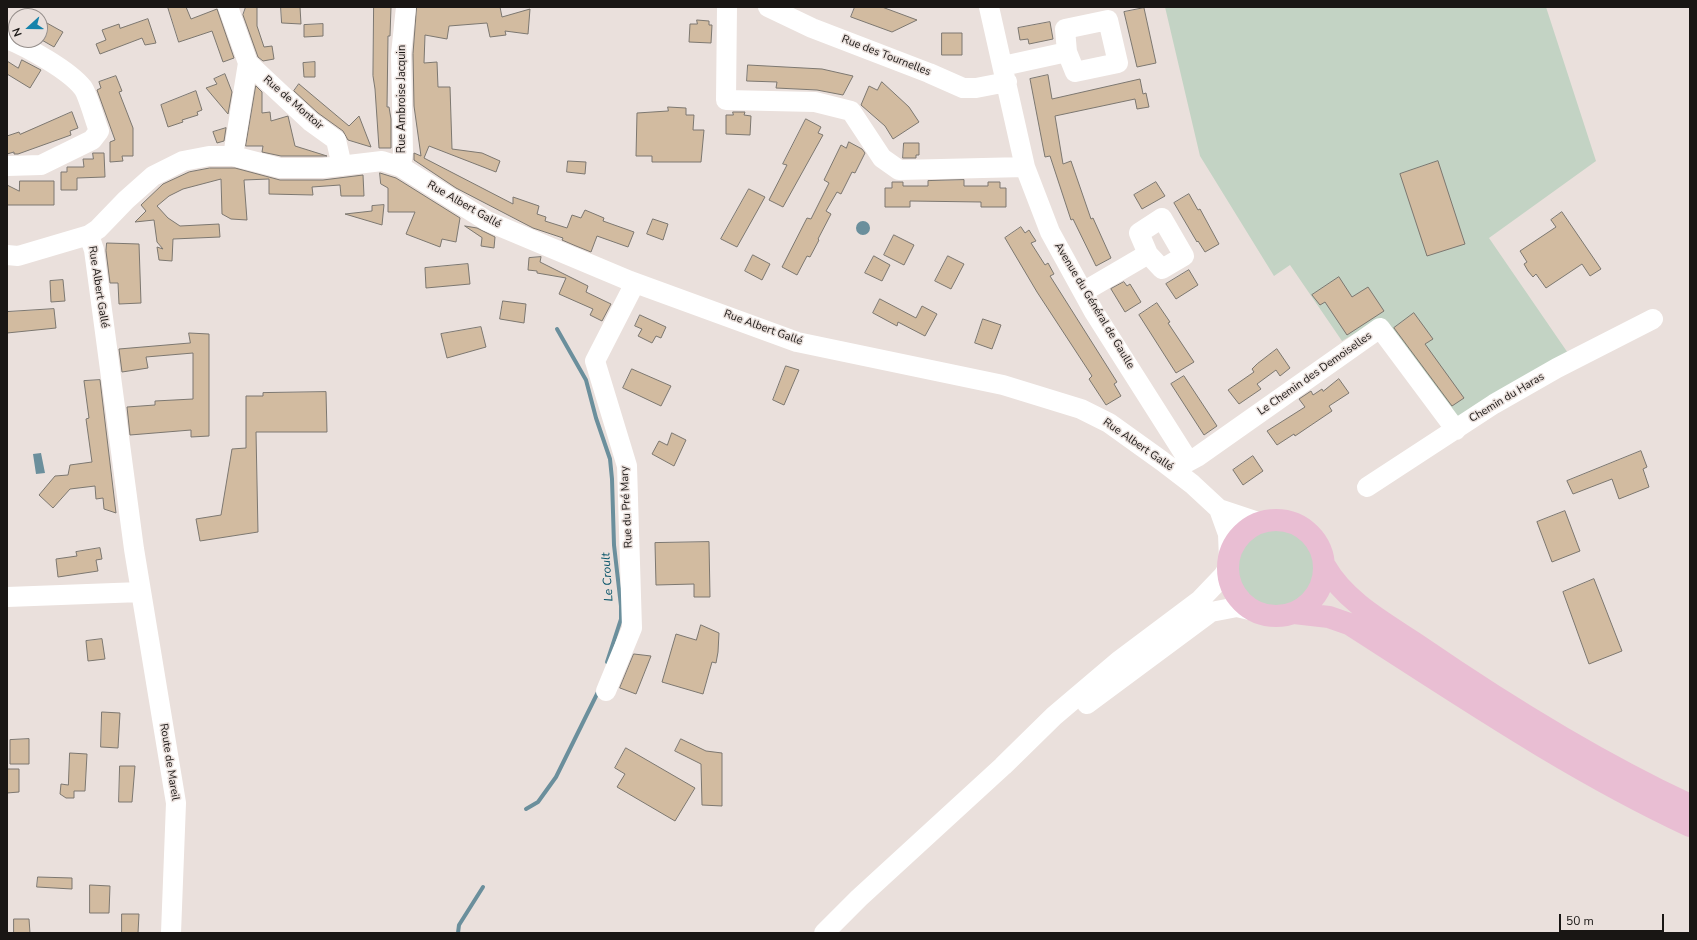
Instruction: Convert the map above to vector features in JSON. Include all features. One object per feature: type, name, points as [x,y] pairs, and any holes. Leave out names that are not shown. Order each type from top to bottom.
[{"type":"main road","points":[[1272,519],[1286,520],[1298,524],[1310,533],[1318,542],[1323,554],[1325,566],[1323,581],[1317,594],[1307,606],[1294,613],[1281,616],[1267,616],[1254,611],[1242,603],[1234,592],[1229,579],[1228,564],[1230,552],[1236,539],[1246,529],[1258,522],[1272,519]]},
{"type":"main road","points":[[1325,566],[1339,587],[1355,601],[1457,671],[1528,717],[1598,759],[1690,805]]},
{"type":"main road","points":[[1294,613],[1329,616],[1349,624],[1515,730],[1587,773],[1655,810],[1690,826]]},
{"type":"street","name":"Rue Ambroise Jacquin","points":[[401,167],[403,152],[401,54],[406,7]]},
{"type":"street","points":[[727,7],[726,100],[814,102],[851,111],[882,158],[899,170],[1025,167]]},
{"type":"street","name":"Rue des Tournelles","points":[[768,7],[812,28],[929,73],[962,88],[976,88],[1005,74],[1068,52]]},
{"type":"street","name":"Avenue du Général de Gaulle","points":[[989,7],[1025,167],[1050,232],[1083,292],[1185,464]]},
{"type":"street","points":[[233,10],[248,63],[233,156]]},
{"type":"street","points":[[7,39],[24,46],[68,74],[83,88],[99,131],[92,140],[41,165],[7,166]]},
{"type":"street","name":"Rue de Montoir","points":[[248,63],[311,122],[336,140],[342,166]]},
{"type":"street","name":"Rue Albert Gallé","points":[[141,592],[94,250],[89,236],[153,176],[183,161],[209,156],[233,156],[280,168],[342,166],[382,161],[401,167],[487,220],[635,283],[797,342],[1003,385],[1081,409],[1185,464],[1199,491],[1219,509]]},
{"type":"street","points":[[7,255],[18,256],[89,236]]},
{"type":"street","points":[[1083,292],[1148,254]]},
{"type":"street","name":"Rue du Pré Mary","points":[[606,691],[632,628],[627,466],[595,361],[635,283]]},
{"type":"street","name":"Chemin du Haras","points":[[1367,487],[1501,400],[1557,368],[1653,319]]},
{"type":"street","name":"Le Chemin des Demoiselles","points":[[1185,464],[1380,328],[1456,430]]},
{"type":"street","points":[[1219,509],[1258,522]]},
{"type":"street","points":[[824,933],[859,898],[1003,766],[1054,716],[1158,629],[1200,600],[1223,576],[1228,564],[1228,534],[1219,509]]},
{"type":"street","points":[[7,597],[141,592]]},
{"type":"street","name":"Route de Mareil","points":[[141,592],[176,803],[171,933]]},
{"type":"street","points":[[1003,766],[1211,612],[1237,607],[1254,611]]},
{"type":"green space","points":[[1165,7],[1546,7],[1596,161],[1489,238],[1570,356],[1454,422],[1376,321],[1342,341],[1290,265],[1274,276],[1200,156]]},
{"type":"green space","points":[[1269,529],[1285,529],[1306,540],[1317,561],[1317,577],[1306,598],[1285,609],[1269,609],[1255,603],[1248,598],[1243,591],[1237,577],[1237,561],[1243,547],[1248,540],[1255,535]]},
{"type":"water","points":[[860,221],[866,221],[870,225],[870,231],[866,235],[860,235],[856,231],[856,225]]},
{"type":"water","points":[[41,453],[45,473],[36,474],[33,454]]},
{"type":"building","points":[[168,7],[186,7],[191,19],[217,9],[234,58],[223,62],[212,31],[179,42]]},
{"type":"building","points":[[246,7],[257,7],[257,26],[264,47],[272,46],[274,59],[263,61],[258,57],[243,15]]},
{"type":"building","points":[[281,7],[300,7],[301,24],[282,23]]},
{"type":"building","points":[[374,7],[391,7],[390,36],[388,36],[387,107],[389,107],[391,119],[391,148],[379,148],[373,76]]},
{"type":"building","points":[[417,7],[500,7],[502,17],[530,9],[528,34],[505,31],[506,35],[490,37],[487,23],[449,26],[447,39],[425,35],[424,63],[437,62],[438,87],[450,87],[452,149],[482,153],[500,161],[496,172],[429,146],[424,158],[513,204],[513,197],[539,206],[537,214],[546,217],[545,221],[567,228],[572,215],[581,218],[585,210],[604,218],[603,221],[634,232],[628,247],[597,236],[591,252],[576,246],[562,240],[563,238],[533,228],[456,188],[414,160],[414,153],[421,156],[414,106],[413,54]]},
{"type":"building","points":[[855,7],[882,7],[917,20],[892,32],[851,17]]},
{"type":"building","points":[[1144,8],[1156,63],[1137,67],[1124,12]]},
{"type":"building","points":[[148,19],[156,43],[145,45],[142,38],[100,54],[96,44],[106,40],[102,30],[119,24],[120,28]]},
{"type":"building","points":[[697,20],[709,21],[709,25],[712,25],[711,43],[689,42],[690,24],[697,24]]},
{"type":"building","points":[[1050,22],[1053,39],[1029,44],[1028,39],[1020,40],[1018,28]]},
{"type":"building","points":[[48,24],[63,32],[54,47],[48,44]]},
{"type":"building","points":[[323,24],[323,36],[304,37],[304,25]]},
{"type":"building","points":[[942,33],[962,33],[962,55],[942,55]]},
{"type":"building","points":[[22,60],[41,70],[30,88],[7,74],[7,61],[18,68]]},
{"type":"building","points":[[315,62],[315,77],[304,77],[303,63]]},
{"type":"building","points":[[748,65],[822,69],[853,76],[843,95],[817,90],[776,88],[777,82],[747,81]]},
{"type":"building","points":[[225,74],[232,92],[228,114],[206,88],[217,84],[214,79]]},
{"type":"building","points":[[1048,75],[1052,99],[1140,79],[1143,94],[1146,93],[1149,107],[1137,109],[1135,99],[1055,116],[1063,164],[1071,161],[1091,219],[1093,218],[1111,258],[1096,266],[1073,219],[1071,220],[1050,156],[1045,157],[1030,79]]},
{"type":"building","points":[[116,76],[122,91],[119,92],[133,128],[133,156],[122,156],[123,161],[110,162],[110,142],[115,140],[97,90],[101,88],[99,82]]},
{"type":"building","points":[[882,82],[909,107],[919,122],[893,139],[885,126],[861,105],[869,86],[877,90]]},
{"type":"building","points":[[299,84],[349,126],[359,116],[371,147],[348,140],[343,131],[318,113],[294,91]]},
{"type":"building","points":[[256,86],[262,92],[262,113],[270,112],[271,121],[288,116],[295,146],[327,156],[281,156],[262,152],[263,146],[246,146]]},
{"type":"building","points":[[196,91],[202,110],[197,112],[198,115],[182,120],[183,122],[168,127],[161,105]]},
{"type":"building","points":[[668,107],[686,108],[686,115],[694,115],[693,130],[704,130],[701,162],[652,162],[652,156],[636,156],[637,113],[668,111]]},
{"type":"building","points":[[72,112],[78,128],[70,131],[71,135],[18,154],[14,154],[14,152],[7,154],[7,136],[19,132],[20,134]]},
{"type":"building","points":[[733,112],[745,112],[744,115],[751,116],[750,135],[726,134],[726,115],[733,115]]},
{"type":"building","points":[[806,119],[821,127],[818,133],[823,135],[783,207],[769,200],[787,165],[783,164]]},
{"type":"building","points":[[226,128],[224,141],[217,143],[213,132]]},
{"type":"building","points":[[849,142],[862,149],[865,153],[855,173],[852,172],[841,194],[837,192],[826,211],[831,214],[810,257],[807,256],[797,275],[782,267],[807,218],[811,219],[829,183],[824,180],[841,145],[846,148]]},
{"type":"building","points":[[904,143],[919,143],[919,155],[916,155],[916,158],[903,158]]},
{"type":"building","points":[[93,153],[104,153],[105,177],[77,178],[77,190],[61,190],[61,172],[67,172],[67,167],[84,167],[83,159],[93,159]]},
{"type":"building","points":[[568,161],[586,162],[585,174],[567,172]]},
{"type":"building","points":[[1438,161],[1465,244],[1427,256],[1400,174]]},
{"type":"building","points":[[210,168],[235,168],[280,180],[323,180],[363,175],[364,196],[341,196],[340,185],[312,187],[313,195],[269,194],[269,179],[244,180],[247,220],[231,219],[222,214],[221,179],[183,189],[169,196],[157,206],[168,218],[180,226],[219,224],[220,237],[173,239],[172,261],[159,260],[157,247],[163,249],[157,242],[154,220],[135,222],[146,211],[141,205],[163,184],[189,172]]},
{"type":"building","points":[[380,173],[396,178],[460,218],[456,242],[442,239],[440,247],[406,234],[415,212],[388,212],[388,188],[381,184]]},
{"type":"building","points":[[964,180],[964,186],[988,186],[988,182],[1000,182],[1000,188],[1006,188],[1006,207],[981,207],[981,202],[910,201],[910,207],[885,207],[885,188],[892,188],[892,182],[903,182],[903,186],[928,186],[928,181]]},
{"type":"building","points":[[20,181],[54,181],[54,205],[7,205],[7,185],[19,191]]},
{"type":"building","points":[[1156,182],[1165,196],[1142,209],[1134,195]]},
{"type":"building","points":[[749,189],[765,197],[737,247],[721,239]]},
{"type":"building","points":[[1189,194],[1198,210],[1200,209],[1219,244],[1205,252],[1198,241],[1197,242],[1174,203]]},
{"type":"building","points":[[384,205],[382,225],[345,214],[372,211],[372,206]]},
{"type":"building","points":[[1562,212],[1601,269],[1590,276],[1582,264],[1546,288],[1536,274],[1533,277],[1528,271],[1524,264],[1527,262],[1520,251],[1556,227],[1551,220]]},
{"type":"building","points":[[653,219],[668,224],[663,240],[647,234]]},
{"type":"building","points":[[465,226],[477,228],[495,237],[494,248],[481,246],[482,238]]},
{"type":"building","points":[[1021,227],[1025,233],[1029,230],[1036,241],[1031,243],[1045,265],[1048,263],[1054,274],[1050,276],[1117,382],[1114,384],[1121,396],[1106,405],[1089,379],[1092,376],[1037,292],[1005,238]]},
{"type":"building","points":[[894,235],[914,245],[904,265],[884,255]]},
{"type":"building","points":[[107,243],[139,244],[141,303],[119,304],[118,283],[110,283],[106,251]]},
{"type":"building","points":[[753,255],[770,264],[762,280],[745,271]]},
{"type":"building","points":[[874,256],[890,265],[882,281],[865,273]]},
{"type":"building","points":[[948,256],[964,264],[951,289],[935,281]]},
{"type":"building","points":[[541,257],[540,262],[588,286],[586,292],[611,304],[602,321],[590,315],[593,309],[559,294],[566,278],[528,270],[529,258]]},
{"type":"building","points":[[468,264],[470,284],[426,288],[425,268]]},
{"type":"building","points":[[1189,270],[1198,285],[1176,299],[1166,284]]},
{"type":"building","points":[[1339,277],[1352,297],[1368,287],[1384,311],[1347,335],[1325,302],[1320,305],[1312,295]]},
{"type":"building","points":[[63,280],[65,301],[51,302],[50,281]]},
{"type":"building","points":[[1124,282],[1127,286],[1130,284],[1141,302],[1125,312],[1111,289]]},
{"type":"building","points":[[880,299],[916,318],[922,306],[937,314],[925,336],[898,322],[897,326],[873,313]]},
{"type":"building","points":[[503,301],[526,304],[524,323],[500,319]]},
{"type":"building","points":[[1157,303],[1170,322],[1168,323],[1194,362],[1176,373],[1139,315]]},
{"type":"building","points":[[54,309],[56,328],[7,333],[7,312]]},
{"type":"building","points":[[1414,313],[1433,339],[1425,344],[1464,398],[1452,406],[1394,328]]},
{"type":"building","points":[[640,315],[666,327],[661,338],[656,336],[652,343],[638,336],[642,329],[635,326]]},
{"type":"building","points":[[983,319],[1001,325],[992,349],[975,343]]},
{"type":"building","points":[[481,327],[486,347],[447,358],[441,334]]},
{"type":"building","points":[[189,333],[209,334],[209,436],[191,437],[191,430],[130,435],[127,407],[155,405],[155,401],[193,399],[193,353],[146,357],[148,368],[122,372],[119,349],[190,343]]},
{"type":"building","points":[[1277,349],[1290,368],[1280,376],[1276,370],[1257,384],[1261,389],[1239,404],[1228,390],[1254,372],[1252,369],[1257,364]]},
{"type":"building","points":[[786,366],[799,370],[784,405],[773,400]]},
{"type":"building","points":[[632,369],[671,386],[661,406],[623,388]]},
{"type":"building","points":[[1184,376],[1217,426],[1204,435],[1171,384]]},
{"type":"building","points":[[1339,379],[1349,393],[1329,406],[1332,411],[1295,436],[1294,434],[1277,445],[1267,431],[1305,407],[1299,399],[1311,391],[1313,395],[1322,389],[1323,391]]},
{"type":"building","points":[[100,380],[116,513],[104,509],[103,498],[96,499],[95,486],[70,489],[53,508],[39,495],[55,476],[68,475],[70,465],[92,462],[86,419],[89,418],[84,381]]},
{"type":"building","points":[[326,392],[327,432],[256,432],[258,532],[200,541],[196,519],[221,515],[232,449],[246,448],[246,396],[263,396],[263,393]]},
{"type":"building","points":[[672,433],[686,440],[674,466],[652,454],[659,441],[667,445]]},
{"type":"building","points":[[1641,451],[1647,467],[1643,469],[1649,487],[1619,499],[1612,479],[1573,494],[1567,481]]},
{"type":"building","points":[[1253,456],[1263,471],[1243,485],[1233,470]]},
{"type":"building","points":[[1565,511],[1580,551],[1552,562],[1537,522]]},
{"type":"building","points":[[709,542],[710,597],[694,597],[694,584],[656,585],[655,543]]},
{"type":"building","points":[[100,548],[102,559],[96,560],[98,571],[58,577],[56,559],[77,556],[76,552]]},
{"type":"building","points":[[1594,579],[1622,651],[1589,664],[1563,592]]},
{"type":"building","points":[[701,625],[719,633],[716,663],[712,662],[703,694],[662,682],[676,634],[696,640]]},
{"type":"building","points":[[102,639],[105,659],[88,661],[86,641]]},
{"type":"building","points":[[634,654],[651,656],[636,694],[620,688]]},
{"type":"building","points":[[102,712],[120,713],[118,748],[101,747]]},
{"type":"building","points":[[29,739],[29,764],[10,764],[10,740]]},
{"type":"building","points":[[681,739],[706,751],[722,753],[722,806],[702,805],[701,764],[675,751]]},
{"type":"building","points":[[626,748],[695,788],[675,821],[617,787],[625,774],[615,768]]},
{"type":"building","points":[[70,753],[87,754],[85,791],[74,791],[74,798],[66,798],[60,794],[61,784],[68,785]]},
{"type":"building","points":[[120,766],[135,766],[132,802],[119,802]]},
{"type":"building","points":[[7,769],[19,769],[19,792],[7,793]]},
{"type":"building","points":[[38,877],[72,878],[72,889],[37,887]]},
{"type":"building","points":[[90,885],[110,886],[109,913],[90,913]]},
{"type":"building","points":[[122,914],[139,914],[138,933],[122,933]]},
{"type":"building","points":[[14,919],[29,919],[30,933],[14,933]]},
{"type":"waterway","name":"Le Croult","points":[[557,329],[586,380],[596,418],[610,459],[614,545],[621,606],[621,619],[607,662]]},
{"type":"waterway","name":"Le Croult","points":[[526,809],[538,802],[556,777],[599,690]]},
{"type":"waterway","name":"Le Croult","points":[[458,933],[459,925],[483,887]]}]
